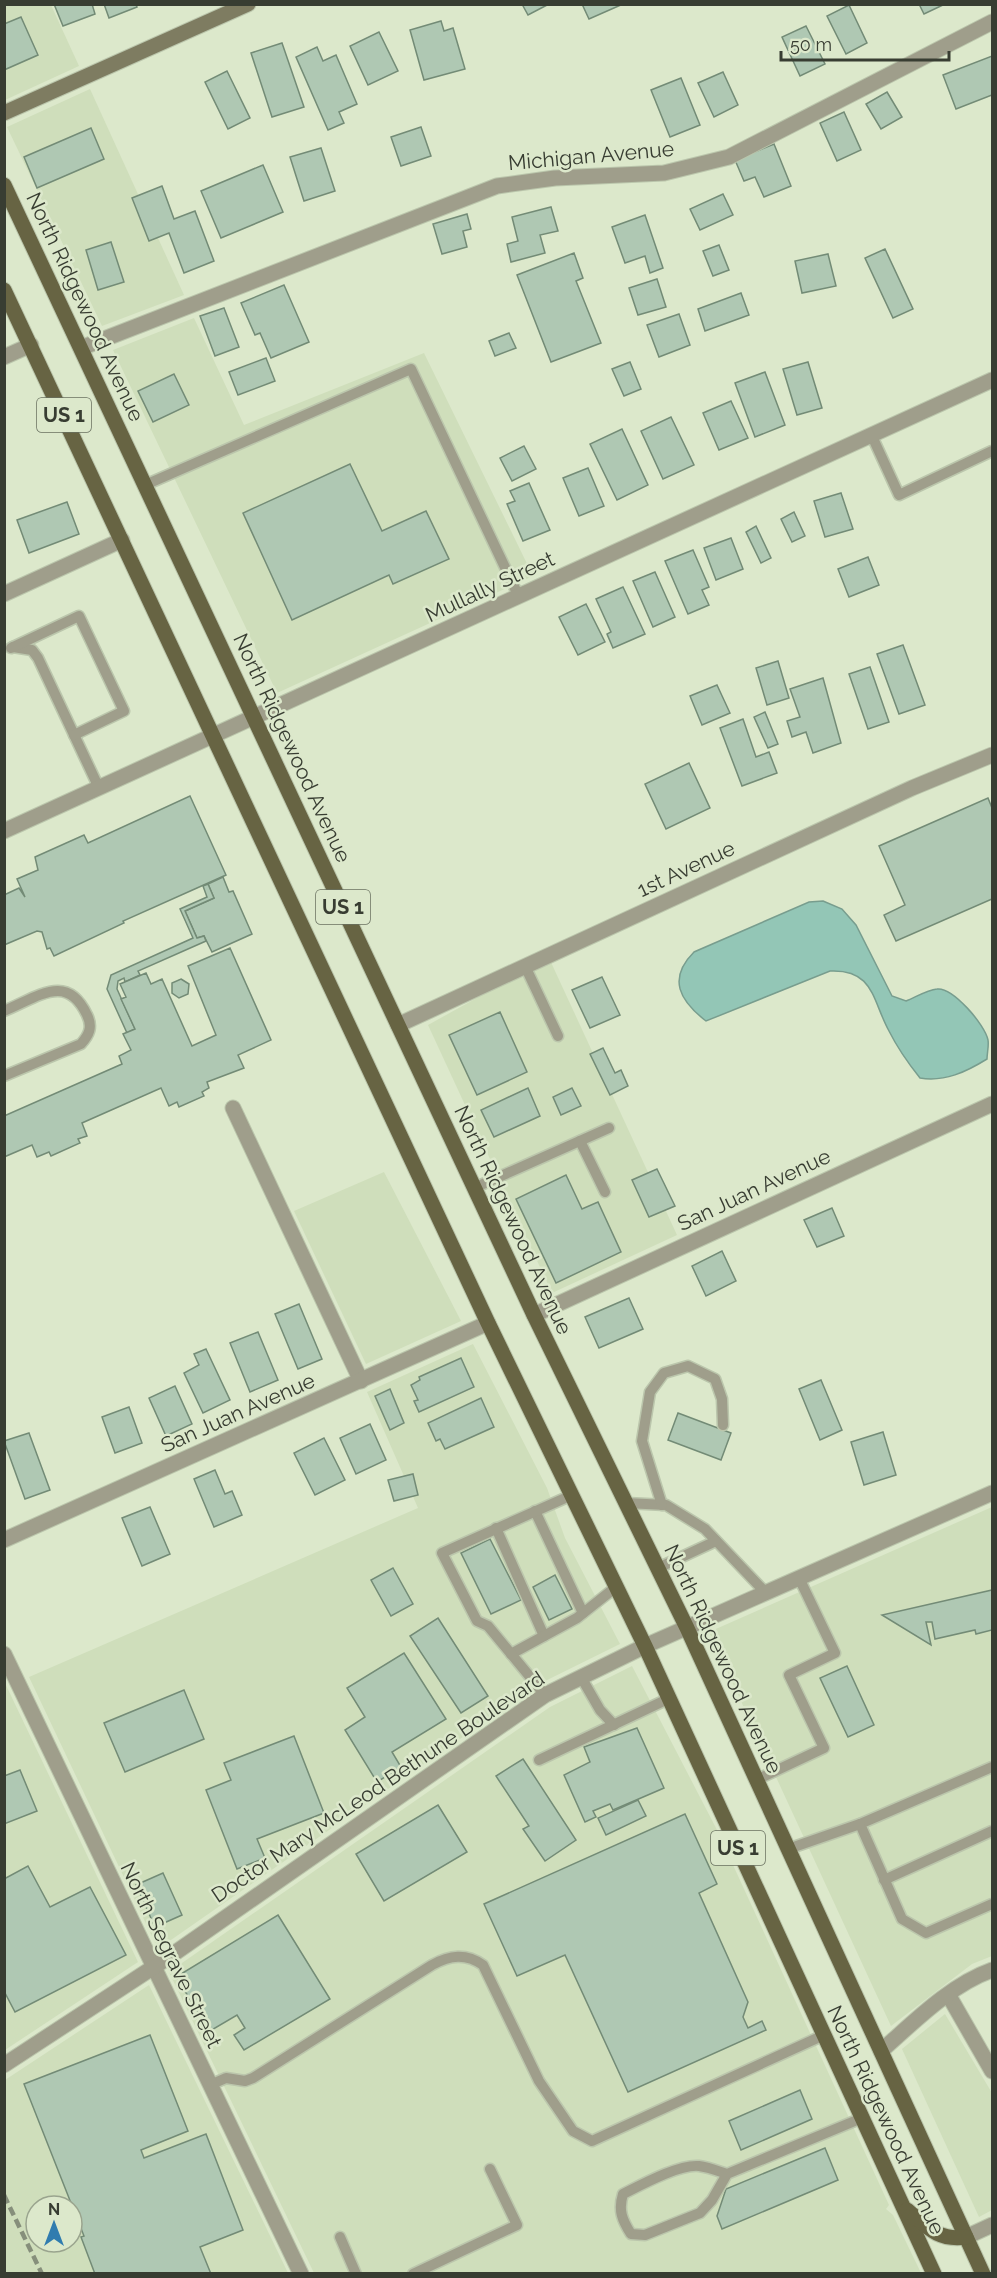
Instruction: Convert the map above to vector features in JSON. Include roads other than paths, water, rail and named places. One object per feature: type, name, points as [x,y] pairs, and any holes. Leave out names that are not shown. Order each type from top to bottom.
[{"type":"main road","points":[[4,113],[248,4]]},
{"type":"main road","name":"North Ridgewood Avenue","points":[[4,185],[534,1316],[687,1628],[983,2274]]},
{"type":"main road","name":"North Ridgewood Avenue","points":[[4,290],[488,1323],[670,1698],[930,2272]]},
{"type":"main road","points":[[902,2206],[938,2235],[952,2239],[966,2237]]},
{"type":"street","name":"Michigan Avenue","points":[[81,348],[497,186],[555,178],[664,173],[729,157],[993,22]]},
{"type":"street","points":[[4,357],[30,345]]},
{"type":"street","name":"Mullally Street","points":[[4,831],[993,380]]},
{"type":"street","points":[[4,594],[122,540]]},
{"type":"street","name":"1st Avenue","points":[[398,1025],[912,788],[993,755]]},
{"type":"street","name":"San Juan Avenue","points":[[534,1316],[993,1104]]},
{"type":"street","points":[[233,1108],[361,1381]]},
{"type":"street","name":"San Juan Avenue","points":[[4,1540],[488,1323]]},
{"type":"street","name":"Doctor Mary McLeod Bethune Boulevard","points":[[4,2065],[153,1967],[545,1695],[645,1646],[993,1493]]},
{"type":"street","name":"North Segrave Street","points":[[4,1654],[301,2274]]},
{"type":"street","points":[[881,2051],[976,1976],[993,1970]]},
{"type":"street","points":[[949,1996],[993,2071]]},
{"type":"street","points":[[966,2237],[993,2225]]},
{"type":"lane","points":[[145,485],[411,369],[519,597]]},
{"type":"lane","points":[[871,434],[899,495],[993,451]]},
{"type":"lane","points":[[8,649],[79,616],[124,711],[74,735]]},
{"type":"lane","points":[[8,649],[24,647],[32,650],[38,658],[99,788]]},
{"type":"lane","points":[[525,966],[558,1036]]},
{"type":"lane","points":[[4,1011],[51,992],[66,990],[80,999],[90,1020],[89,1034],[81,1044],[4,1076]]},
{"type":"lane","points":[[474,1188],[609,1128]]},
{"type":"lane","points":[[580,1141],[605,1192]]},
{"type":"lane","points":[[662,1504],[642,1441],[650,1392],[664,1372],[688,1366],[714,1379],[722,1399],[723,1425]]},
{"type":"lane","points":[[545,1695],[489,1626],[477,1621],[442,1553],[572,1495]]},
{"type":"lane","points":[[626,1503],[662,1504],[705,1529],[766,1593]]},
{"type":"lane","points":[[535,1511],[583,1613]]},
{"type":"lane","points":[[496,1528],[544,1636]]},
{"type":"lane","points":[[658,1568],[717,1541]]},
{"type":"lane","points":[[756,1780],[824,1748],[789,1675],[835,1653],[799,1578]]},
{"type":"lane","points":[[511,1654],[583,1613],[616,1587]]},
{"type":"lane","points":[[581,1677],[600,1710],[614,1725]]},
{"type":"lane","points":[[539,1760],[670,1698]]},
{"type":"lane","points":[[788,1850],[860,1824],[993,1767]]},
{"type":"lane","points":[[860,1824],[902,1919],[927,1933],[993,1904]]},
{"type":"lane","points":[[884,1880],[993,1831]]},
{"type":"lane","points":[[210,2085],[226,2078],[245,2081],[253,2078],[432,1965],[445,1958],[457,1956],[472,1957],[483,1965],[539,2081],[573,2131],[592,2141],[824,2035]]},
{"type":"lane","points":[[727,2174],[701,2166],[688,2166],[634,2188],[623,2194],[619,2205],[623,2221],[631,2234],[645,2235],[700,2213],[712,2200],[727,2174],[862,2118]]},
{"type":"lane","points":[[413,2274],[517,2224],[490,2169]]},
{"type":"lane","points":[[340,2237],[356,2274]]},
{"type":"water","points":[[823,901],[842,909],[856,925],[892,996],[906,1001],[937,989],[944,990],[959,1000],[986,1033],[987,1059],[955,1075],[938,1079],[920,1078],[892,1038],[870,989],[855,975],[844,972],[830,971],[706,1021],[689,1006],[680,989],[679,980],[681,971],[694,952],[809,902]]},
{"type":"railway","points":[[4,2195],[42,2274]]}]
